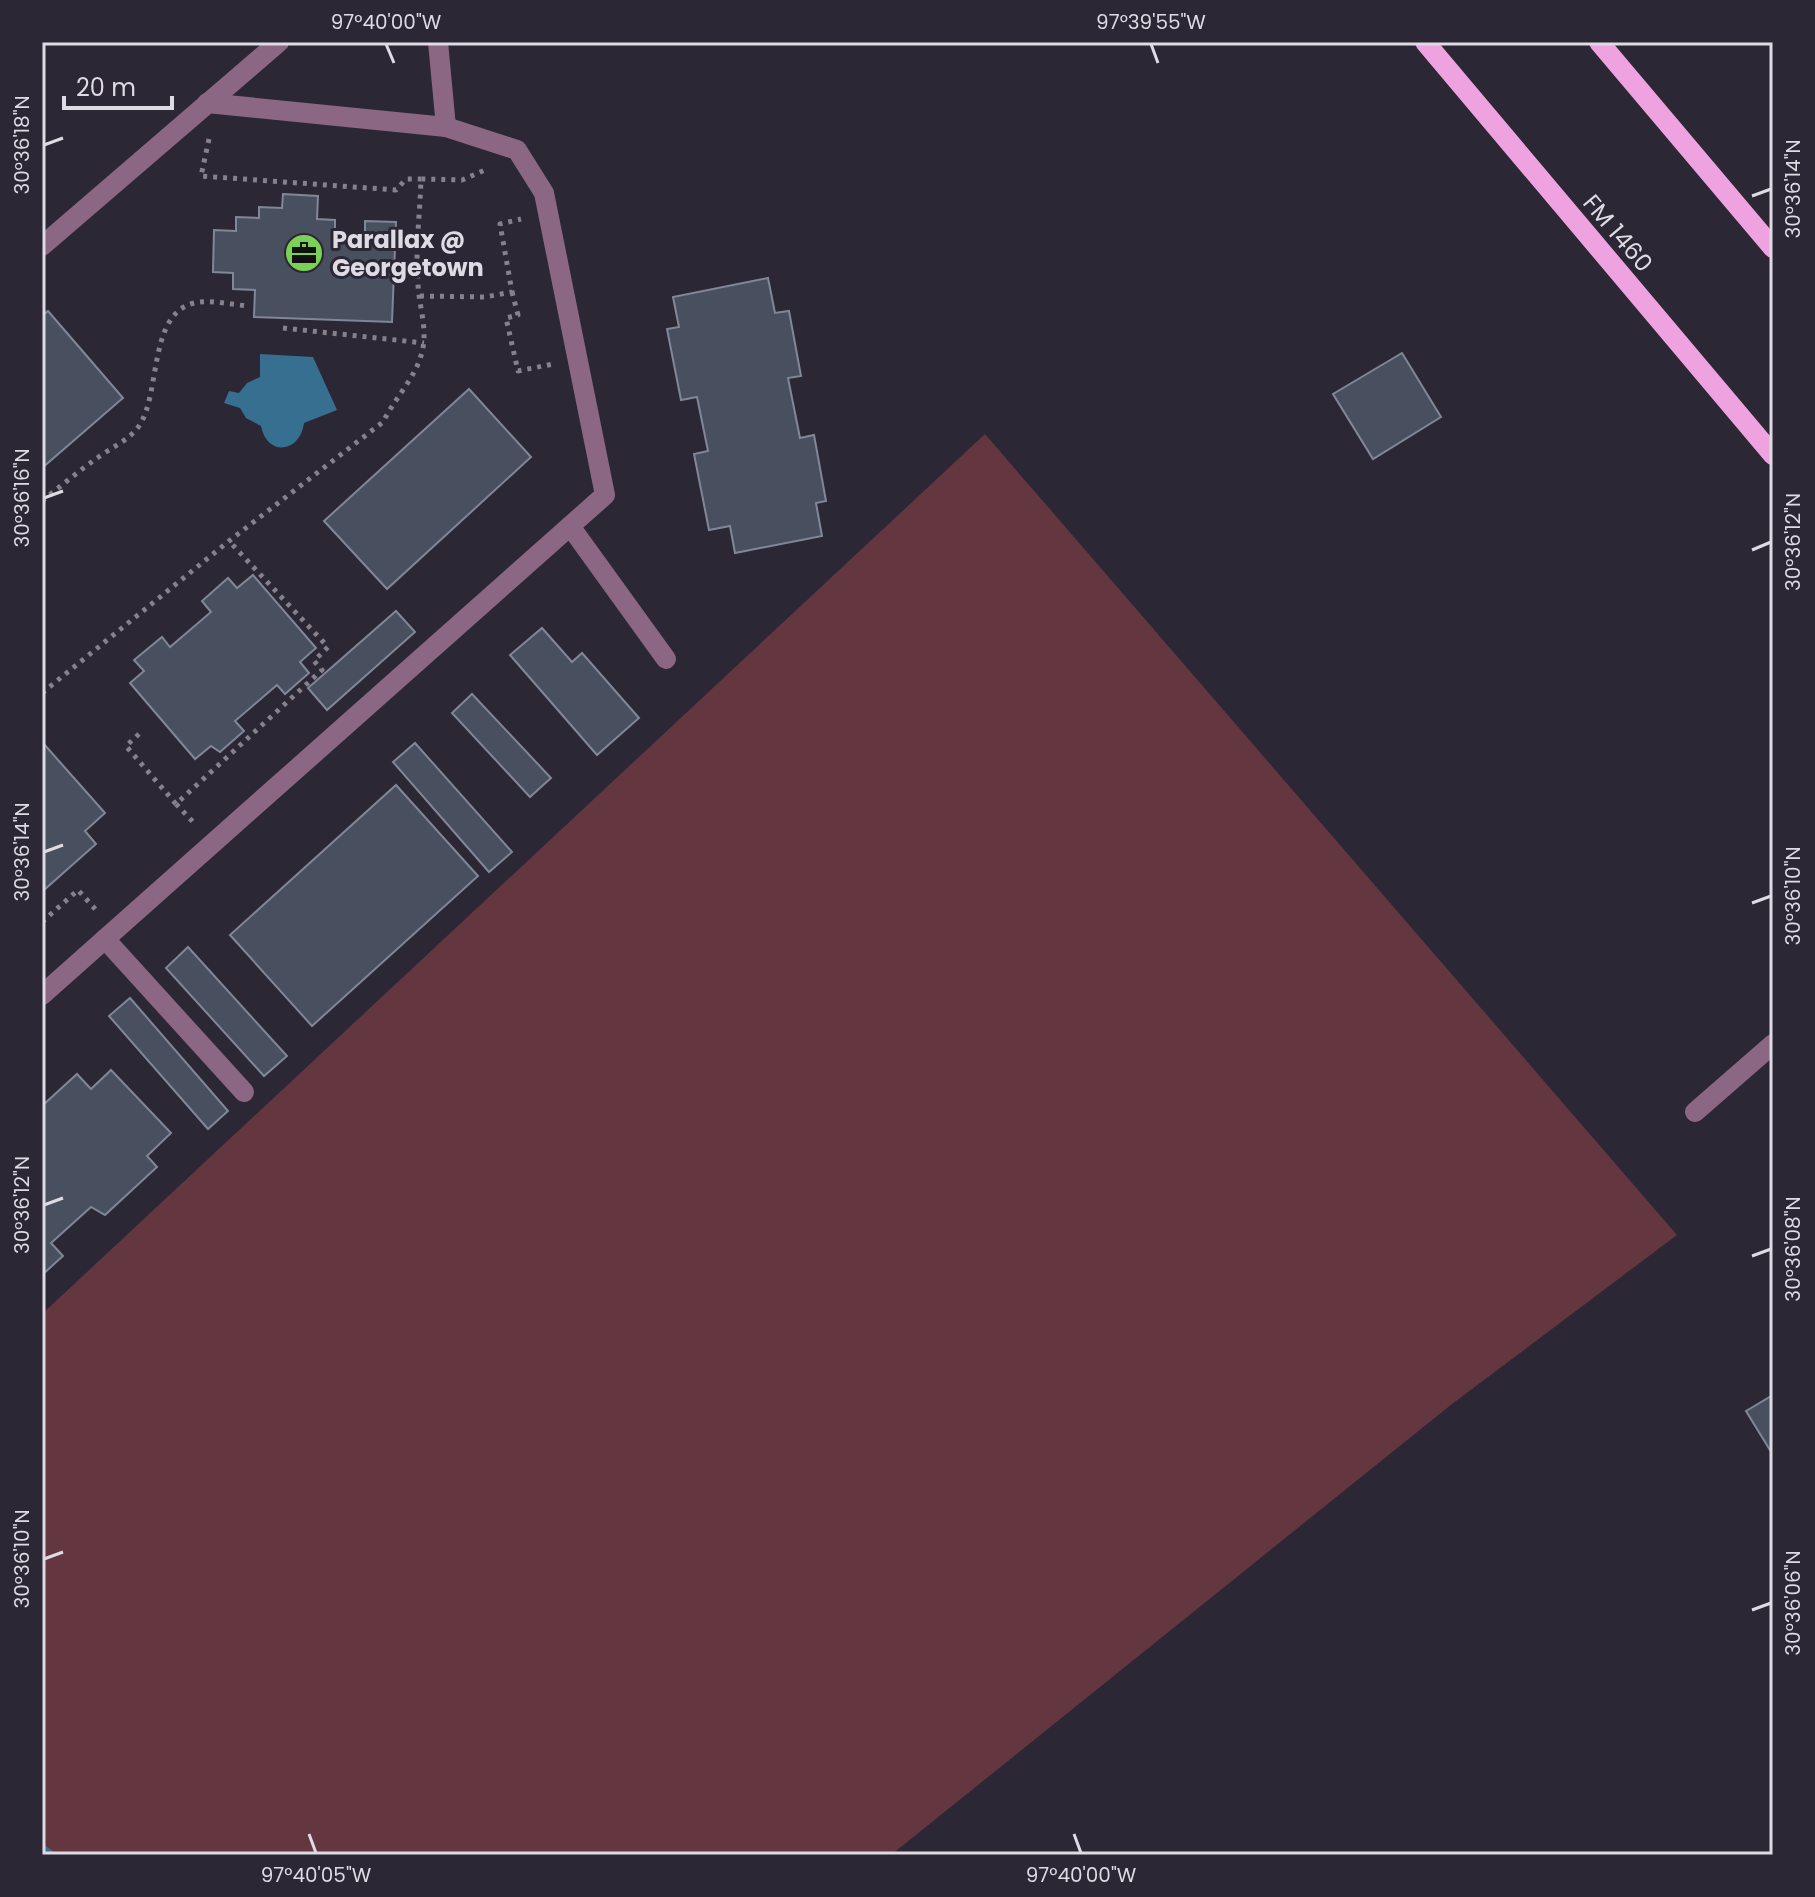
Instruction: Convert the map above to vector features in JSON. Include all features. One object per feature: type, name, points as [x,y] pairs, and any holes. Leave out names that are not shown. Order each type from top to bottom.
[{"type":"main road","name":"FM 1460","points":[[1425,42],[1773,455]]},
{"type":"main road","points":[[1599,42],[1773,248]]},
{"type":"lane","points":[[42,246],[212,104],[279,42]]},
{"type":"lane","points":[[438,42],[446,127]]},
{"type":"lane","points":[[42,995],[605,495],[544,193],[517,150],[446,127],[212,104]]},
{"type":"lane","points":[[570,526],[666,659]]},
{"type":"lane","points":[[110,935],[244,1092]]},
{"type":"lane","points":[[1695,1112],[1773,1044]]},
{"type":"path","points":[[212,104],[201,176],[396,190],[406,179],[462,180],[485,170],[489,141]]},
{"type":"path","points":[[42,693],[229,541],[383,422],[392,403],[416,370],[424,343],[420,296],[421,179]]},
{"type":"path","points":[[549,214],[500,224],[518,315],[506,318],[518,371],[577,359]]},
{"type":"path","points":[[420,296],[485,297],[512,292]]},
{"type":"path","points":[[42,501],[131,436],[141,422],[152,395],[164,333],[184,308],[195,303],[249,306]]},
{"type":"path","points":[[283,328],[424,343]]},
{"type":"path","points":[[139,734],[126,746],[176,804],[322,670],[314,661],[328,647],[229,541]]},
{"type":"path","points":[[42,922],[78,890],[110,935]]},
{"type":"shaded area","points":[[985,434],[1677,1235],[1452,1404],[891,1855],[42,1855],[42,1314]]},
{"type":"water","points":[[260,354],[313,357],[337,410],[304,423],[301,433],[290,445],[276,447],[264,436],[261,426],[246,418],[240,408],[224,403],[229,391],[239,393],[247,383],[260,377]]},
{"type":"building","name":"Parallax @ Georgetown","points":[[283,194],[318,196],[317,219],[335,220],[335,234],[365,234],[365,221],[396,222],[392,322],[254,317],[255,290],[233,289],[233,273],[213,272],[214,230],[236,231],[236,217],[259,218],[259,207],[282,208]]},
{"type":"building","points":[[768,278],[775,313],[789,311],[801,376],[788,378],[800,438],[814,435],[826,501],[816,503],[822,536],[735,553],[730,526],[709,530],[694,454],[708,451],[697,397],[681,400],[667,329],[679,327],[673,297]]},
{"type":"building","points":[[48,311],[123,398],[42,468],[42,316]]},
{"type":"building","points":[[1402,353],[1441,417],[1373,459],[1333,394]]},
{"type":"building","points":[[469,389],[531,457],[387,589],[324,521]]},
{"type":"building","points":[[253,575],[316,648],[300,662],[309,673],[285,694],[277,685],[235,721],[244,731],[220,752],[211,746],[195,759],[130,683],[144,671],[134,660],[162,637],[170,647],[211,612],[202,601],[228,578],[237,588]]},
{"type":"building","points":[[396,611],[415,632],[327,710],[308,688]]},
{"type":"building","points":[[542,628],[572,662],[582,653],[639,718],[597,755],[510,655]]},
{"type":"building","points":[[472,694],[551,778],[530,797],[452,713]]},
{"type":"building","points":[[43,743],[105,813],[85,831],[96,844],[44,890]]},
{"type":"building","points":[[415,743],[512,852],[489,872],[393,762]]},
{"type":"building","points":[[396,785],[478,876],[312,1026],[230,935]]},
{"type":"building","points":[[188,947],[287,1056],[264,1076],[166,968]]},
{"type":"building","points":[[130,998],[228,1111],[208,1129],[109,1016]]},
{"type":"building","points":[[111,1070],[171,1133],[147,1156],[157,1167],[105,1215],[91,1207],[51,1243],[63,1256],[42,1275],[42,1106],[77,1074],[91,1089]]},
{"type":"building","points":[[1773,1395],[1773,1455],[1746,1411]]},
{"type":"waterway","points":[[42,1850],[49,1855]]},
{"type":"place","name":"Parallax @ Georgetown","points":[[304,253]]}]
